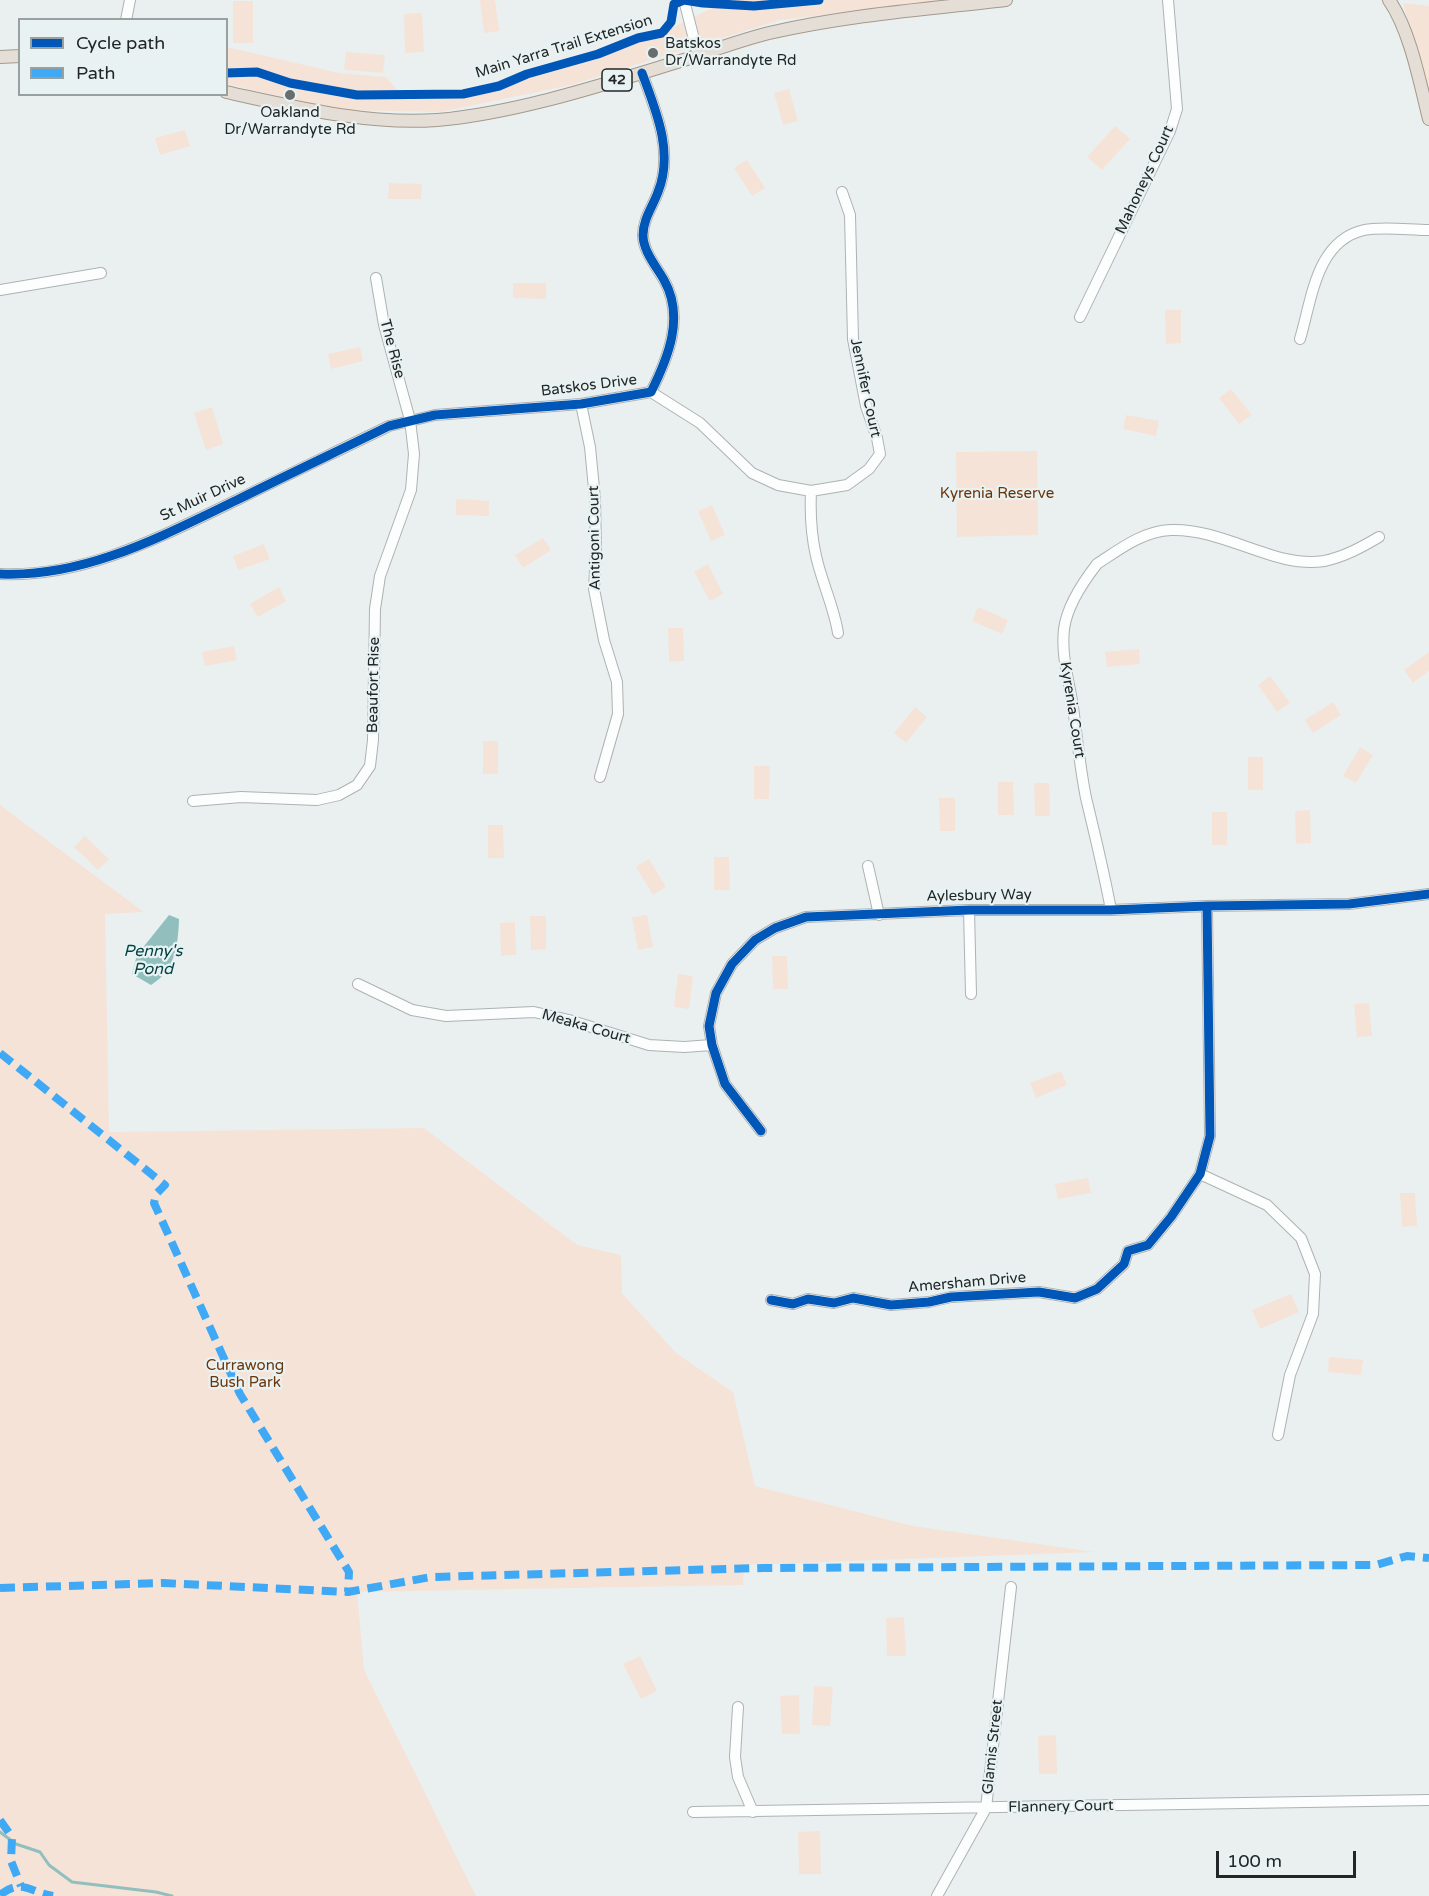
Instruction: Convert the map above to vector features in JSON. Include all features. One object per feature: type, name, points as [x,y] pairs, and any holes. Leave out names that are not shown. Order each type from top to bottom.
[{"type":"main road","name":"42","points":[[228,92],[339,116],[436,120],[529,104],[642,73],[766,34],[837,19],[1006,0]]},
{"type":"main road","points":[[1393,1],[1410,47],[1429,119]]},
{"type":"main road","points":[[0,57],[18,56]]},
{"type":"street","points":[[126,18],[130,0]]},
{"type":"street","points":[[684,0],[698,55]]},
{"type":"street","name":"Mahoneys Court","points":[[1080,317],[1170,131],[1177,109],[1168,0]]},
{"type":"street","name":"Batskos Drive","points":[[410,420],[435,415],[581,404],[615,397],[639,396],[651,392],[672,341],[674,315],[672,298],[666,283],[648,254],[643,236],[646,218],[658,192],[663,173],[664,155],[660,120],[642,73]]},
{"type":"street","name":"Jennifer Court","points":[[651,392],[700,423],[752,473],[778,485],[811,490],[847,485],[868,469],[880,454],[866,406],[853,339],[850,215],[842,192]]},
{"type":"street","points":[[1300,339],[1321,264],[1332,247],[1348,236],[1366,230],[1429,230]]},
{"type":"street","points":[[0,290],[101,273]]},
{"type":"street","name":"The Rise","points":[[376,278],[384,325],[410,420]]},
{"type":"street","name":"Antigoni Court","points":[[581,404],[590,447],[595,499],[594,589],[604,640],[617,682],[618,714],[600,777]]},
{"type":"street","name":"St Muir Drive","points":[[0,574],[16,575],[80,566],[109,558],[205,515],[389,426],[410,420]]},
{"type":"street","name":"Beaufort Rise","points":[[193,801],[241,797],[317,800],[339,795],[357,785],[370,766],[373,740],[375,609],[380,576],[411,490],[414,454],[410,420]]},
{"type":"street","points":[[811,490],[810,519],[816,557],[836,618],[838,633]]},
{"type":"street","name":"Kyrenia Court","points":[[1111,910],[1100,850],[1086,796],[1063,661],[1064,628],[1074,598],[1097,564],[1134,539],[1169,530],[1202,532],[1294,562],[1324,561],[1355,551],[1379,537]]},
{"type":"street","points":[[868,866],[879,915]]},
{"type":"street","name":"Aylesbury Way","points":[[761,1131],[725,1084],[712,1045],[709,1026],[716,993],[732,964],[755,940],[774,928],[806,917],[969,910],[1111,910],[1349,904],[1429,894]]},
{"type":"street","name":"Amersham Drive","points":[[771,1300],[793,1304],[808,1299],[834,1303],[853,1298],[891,1305],[929,1302],[951,1297],[1039,1292],[1074,1298],[1097,1289],[1124,1264],[1128,1251],[1148,1245],[1171,1217],[1200,1174],[1209,1136],[1207,906]]},
{"type":"street","points":[[969,910],[971,994]]},
{"type":"street","name":"Meaka Court","points":[[358,984],[412,1010],[446,1016],[534,1012],[569,1020],[649,1045],[684,1047],[712,1045]]},
{"type":"street","points":[[1200,1174],[1267,1205],[1301,1238],[1315,1274],[1312,1314],[1290,1375],[1278,1435]]},
{"type":"street","name":"Glamis Street","points":[[937,1896],[986,1808],[1011,1587]]},
{"type":"street","points":[[738,1707],[735,1757],[738,1777],[753,1812]]},
{"type":"street","name":"Flannery Court","points":[[693,1812],[1429,1800]]},
{"type":"green space","points":[[480,0],[495,0],[499,31],[484,33]]},
{"type":"green space","points":[[728,0],[949,0],[780,20],[571,85],[440,112],[337,110],[228,84],[228,47],[339,73],[386,77],[400,93],[464,92],[589,58],[661,33]]},
{"type":"green space","points":[[233,1],[253,1],[253,43],[233,43]]},
{"type":"green space","points":[[1403,3],[1429,6],[1429,92]]},
{"type":"green space","points":[[422,13],[424,52],[405,53],[404,14]]},
{"type":"green space","points":[[346,52],[385,55],[383,73],[344,70]]},
{"type":"green space","points":[[789,89],[798,121],[783,125],[774,93]]},
{"type":"green space","points":[[1115,126],[1130,139],[1102,170],[1087,157]]},
{"type":"green space","points":[[185,130],[190,146],[160,155],[155,138]]},
{"type":"green space","points":[[747,160],[765,188],[752,196],[734,168]]},
{"type":"green space","points":[[389,183],[422,184],[421,199],[388,199]]},
{"type":"green space","points":[[513,283],[546,283],[546,299],[513,298]]},
{"type":"green space","points":[[1165,310],[1181,310],[1181,343],[1166,344]]},
{"type":"green space","points":[[360,347],[363,361],[331,369],[328,354]]},
{"type":"green space","points":[[1231,389],[1252,415],[1239,424],[1219,398]]},
{"type":"green space","points":[[212,407],[223,444],[206,450],[194,413]]},
{"type":"green space","points":[[1126,415],[1159,421],[1156,436],[1123,429]]},
{"type":"green space","name":"Kyrenia Reserve","points":[[1037,451],[1038,535],[957,537],[956,452]]},
{"type":"green space","points":[[456,499],[489,501],[489,516],[456,515]]},
{"type":"green space","points":[[712,505],[725,535],[711,541],[698,511]]},
{"type":"green space","points":[[543,538],[551,550],[523,568],[515,555]]},
{"type":"green space","points":[[264,544],[270,559],[238,570],[233,556]]},
{"type":"green space","points":[[708,564],[723,594],[710,601],[694,572]]},
{"type":"green space","points":[[279,587],[286,601],[258,617],[250,604]]},
{"type":"green space","points":[[978,607],[1008,620],[1002,634],[972,621]]},
{"type":"green space","points":[[668,628],[683,628],[684,661],[669,662]]},
{"type":"green space","points":[[234,646],[237,660],[205,666],[202,652]]},
{"type":"green space","points":[[1139,649],[1140,664],[1107,667],[1105,652]]},
{"type":"green space","points":[[1429,652],[1429,671],[1413,683],[1404,670]]},
{"type":"green space","points":[[1270,676],[1290,703],[1277,712],[1258,685]]},
{"type":"green space","points":[[1333,702],[1341,715],[1313,733],[1305,720]]},
{"type":"green space","points":[[915,707],[927,717],[906,743],[894,733]]},
{"type":"green space","points":[[483,741],[498,741],[498,774],[483,774]]},
{"type":"green space","points":[[1360,747],[1373,755],[1356,783],[1343,776]]},
{"type":"green space","points":[[1248,757],[1263,757],[1263,790],[1248,790]]},
{"type":"green space","points":[[754,766],[770,766],[769,799],[754,799]]},
{"type":"green space","points":[[998,782],[1013,782],[1014,815],[998,815]]},
{"type":"green space","points":[[1034,783],[1049,783],[1050,816],[1035,816]]},
{"type":"green space","points":[[939,798],[955,798],[955,831],[940,831]]},
{"type":"green space","name":"Currawong Bush Park","points":[[0,805],[144,912],[105,914],[109,1132],[424,1128],[577,1245],[621,1255],[622,1293],[676,1353],[733,1392],[755,1486],[913,1526],[1094,1552],[744,1565],[743,1585],[357,1592],[364,1670],[476,1896],[0,1896]]},
{"type":"green space","points":[[1310,810],[1311,843],[1296,844],[1295,811]]},
{"type":"green space","points":[[1212,812],[1227,812],[1227,845],[1212,845]]},
{"type":"green space","points":[[488,825],[503,825],[504,858],[488,858]]},
{"type":"green space","points":[[85,836],[109,859],[98,870],[74,847]]},
{"type":"green space","points":[[714,857],[729,857],[730,890],[714,890]]},
{"type":"green space","points":[[649,859],[666,887],[653,895],[636,867]]},
{"type":"green space","points":[[647,915],[653,947],[638,950],[632,917]]},
{"type":"green space","points":[[530,916],[546,916],[546,949],[531,950]]},
{"type":"green space","points":[[515,922],[516,955],[501,956],[500,923]]},
{"type":"green space","points":[[772,956],[787,956],[788,989],[773,989]]},
{"type":"green space","points":[[678,974],[693,976],[689,1009],[674,1007]]},
{"type":"green space","points":[[1369,1003],[1372,1036],[1357,1037],[1354,1004]]},
{"type":"green space","points":[[1061,1071],[1067,1085],[1036,1098],[1030,1083]]},
{"type":"green space","points":[[1088,1178],[1091,1193],[1058,1199],[1055,1184]]},
{"type":"green space","points":[[1400,1193],[1415,1193],[1417,1226],[1402,1227]]},
{"type":"green space","points":[[1291,1294],[1299,1312],[1260,1329],[1252,1310]]},
{"type":"green space","points":[[1329,1357],[1363,1360],[1361,1375],[1328,1372]]},
{"type":"green space","points":[[904,1617],[906,1656],[887,1656],[886,1618]]},
{"type":"green space","points":[[640,1656],[657,1691],[641,1699],[623,1664]]},
{"type":"green space","points":[[814,1686],[833,1687],[830,1726],[812,1725]]},
{"type":"green space","points":[[799,1695],[800,1734],[782,1734],[780,1696]]},
{"type":"green space","points":[[1056,1735],[1057,1774],[1039,1774],[1038,1736]]},
{"type":"green space","points":[[820,1831],[821,1874],[799,1874],[798,1832]]},
{"type":"water","name":"Penny's Pond","points":[[169,915],[179,919],[174,956],[165,972],[151,985],[132,974],[137,955]]},
{"type":"waterway","points":[[0,1832],[16,1844],[40,1852],[49,1865],[72,1882],[172,1896]]},
{"type":"marked path","points":[[0,1053],[165,1185],[156,1194],[154,1203],[240,1394],[349,1572],[348,1592]]},
{"type":"marked path","points":[[0,1588],[163,1583],[348,1592],[431,1577],[763,1568],[1376,1565],[1407,1556],[1429,1558]]},
{"type":"marked path","points":[[0,1820],[12,1837],[11,1861],[21,1886]]},
{"type":"marked path","points":[[0,1895],[14,1887],[20,1887],[53,1896]]},
{"type":"cycle path","name":"Main Yarra Trail Extension","points":[[228,73],[257,72],[290,83],[357,95],[463,94],[499,86],[527,74],[598,54],[638,38],[662,33],[671,22],[674,4],[684,0],[754,6],[819,0]]},
{"type":"cycle path","points":[[0,574],[62,569],[122,552],[180,527],[389,426],[435,415],[581,404],[651,392],[668,351],[674,323],[670,294],[650,258],[643,235],[662,177],[664,147],[653,102],[642,73]]},
{"type":"cycle path","points":[[761,1131],[725,1084],[712,1045],[709,1026],[716,993],[732,964],[755,940],[775,928],[806,917],[969,910],[1111,910],[1349,904],[1429,894]]},
{"type":"cycle path","points":[[771,1300],[793,1304],[808,1299],[834,1303],[853,1298],[891,1305],[929,1302],[951,1297],[1039,1292],[1075,1298],[1097,1289],[1124,1264],[1128,1251],[1148,1245],[1171,1217],[1200,1174],[1210,1136],[1207,906]]},
{"type":"place","name":"Batskos Dr/Warrandyte Rd","points":[[653,53]]},
{"type":"place","name":"Oakland Dr/Warrandyte Rd","points":[[290,95]]}]
